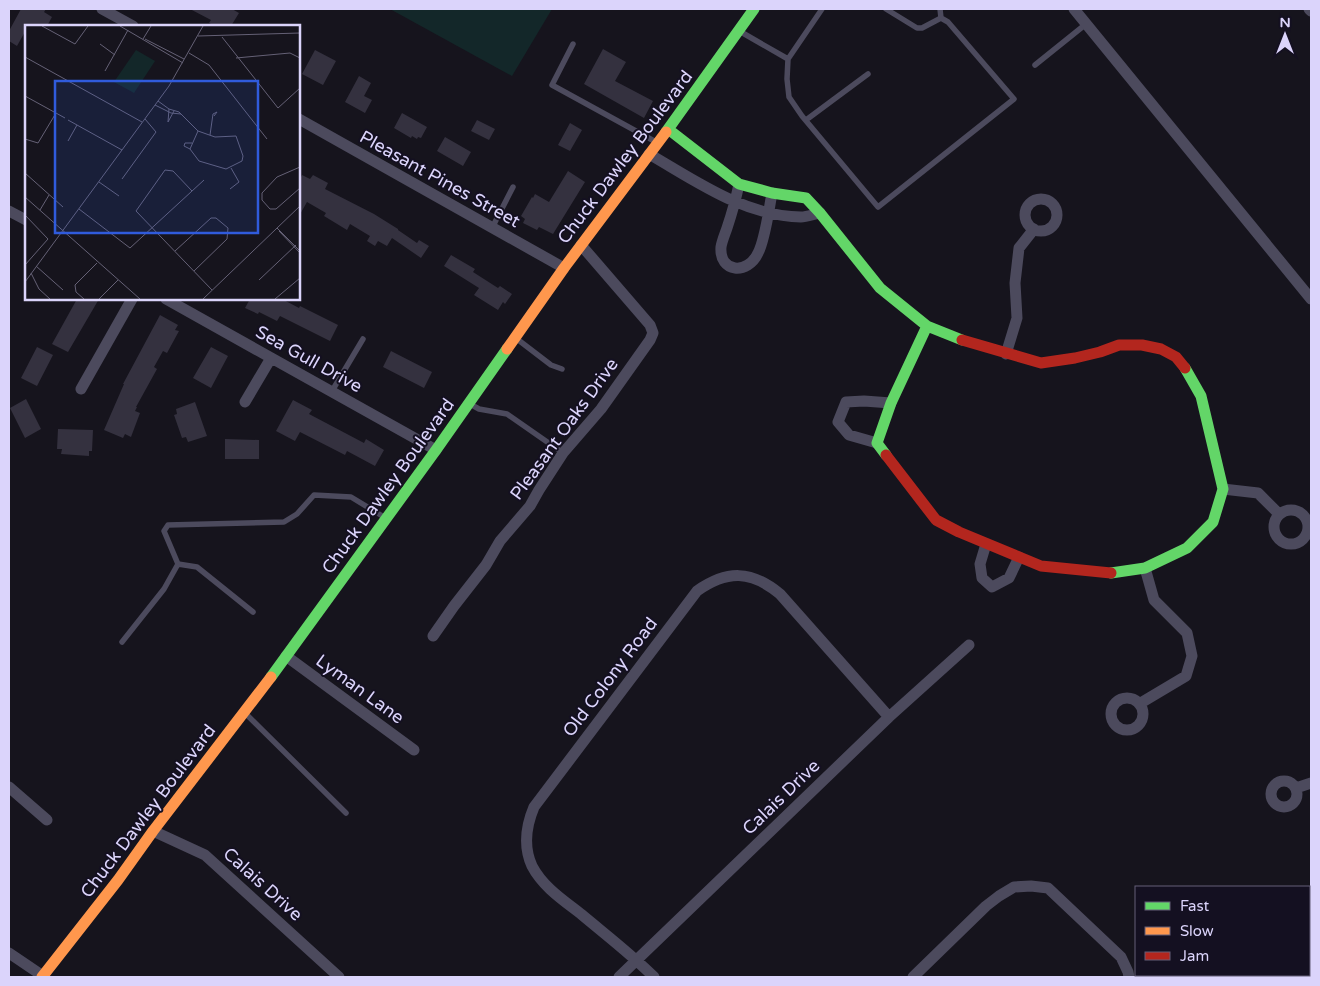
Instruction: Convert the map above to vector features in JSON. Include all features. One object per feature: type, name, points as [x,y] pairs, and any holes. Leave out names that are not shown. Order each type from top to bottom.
[{"type":"street","points":[[102,9],[131,25]]},
{"type":"street","name":"Chuck Dawley Boulevard","points":[[43,977],[245,713],[436,450],[564,268],[740,31],[754,9]]},
{"type":"street","points":[[1074,9],[1311,298]]},
{"type":"street","name":"Pleasant Pines Street","points":[[300,121],[564,268]]},
{"type":"street","points":[[668,129],[740,184],[772,193],[806,198],[880,288],[927,326],[966,342],[1041,363],[1074,358],[1119,345],[1142,345],[1161,349],[1176,357],[1188,371],[1201,396],[1223,489],[1213,522],[1187,548],[1144,568],[1110,574],[1041,566],[986,544],[936,520],[877,443],[849,435],[838,422],[846,402],[891,403]]},
{"type":"street","points":[[649,154],[735,202],[752,209],[802,217],[820,213]]},
{"type":"street","points":[[740,184],[721,247],[723,258],[728,265],[735,268],[744,268],[753,262],[759,252],[772,193]]},
{"type":"street","points":[[9,211],[25,219]]},
{"type":"street","points":[[1006,354],[1017,318],[1015,283],[1019,248],[1034,228]]},
{"type":"street","name":"Pleasant Oaks Drive","points":[[434,636],[454,606],[486,565],[500,541],[530,506],[564,453],[601,409],[650,340],[652,333],[650,325],[581,245]]},
{"type":"street","points":[[81,389],[131,300]]},
{"type":"street","name":"Sea Gull Drive","points":[[168,300],[436,450]]},
{"type":"street","points":[[877,443],[891,403],[927,326]]},
{"type":"street","points":[[245,402],[271,358]]},
{"type":"street","points":[[1223,489],[1258,493],[1279,514]]},
{"type":"street","points":[[986,544],[980,564],[982,578],[992,587],[1009,578],[1018,557]]},
{"type":"street","points":[[1139,704],[1186,676],[1192,656],[1187,633],[1154,600],[1144,568]]},
{"type":"street","name":"Old Colony Road","points":[[654,977],[637,960],[544,884],[532,865],[526,844],[527,824],[534,807],[697,591],[712,581],[733,576],[751,576],[767,583],[780,594],[889,717]]},
{"type":"street","name":"Calais Drive","points":[[619,977],[889,717],[969,645]]},
{"type":"street","name":"Lyman Lane","points":[[286,656],[414,750]]},
{"type":"street","points":[[1296,788],[1311,783]]},
{"type":"street","points":[[9,787],[47,820]]},
{"type":"street","name":"Calais Drive","points":[[153,831],[205,855],[339,977]]},
{"type":"street","points":[[913,977],[986,906],[1014,887],[1032,886],[1048,888],[1121,957],[1129,977]]},
{"type":"street","points":[[9,953],[43,977]]},
{"type":"lane","points":[[822,9],[788,59],[787,79],[789,97],[878,207],[1014,99],[948,22],[941,18]]},
{"type":"lane","points":[[886,9],[917,28],[922,28],[941,18]]},
{"type":"lane","points":[[940,9],[941,18]]},
{"type":"lane","points":[[1035,64],[1087,24]]},
{"type":"lane","points":[[740,31],[788,59]]},
{"type":"lane","points":[[574,44],[552,85],[657,143]]},
{"type":"lane","points":[[806,120],[868,74]]},
{"type":"lane","points":[[492,228],[513,187]]},
{"type":"lane","points":[[515,338],[551,365],[562,369]]},
{"type":"lane","points":[[332,391],[363,339]]},
{"type":"lane","points":[[469,403],[479,409],[507,414],[564,453]]},
{"type":"lane","points":[[178,564],[164,531],[168,525],[284,522],[297,514],[314,495],[351,497],[386,518]]},
{"type":"lane","points":[[178,564],[197,567],[253,612]]},
{"type":"lane","points":[[122,642],[164,589],[178,564]]},
{"type":"lane","points":[[245,713],[346,814]]},
{"type":"green space","points":[[390,9],[552,9],[512,76]]},
{"type":"building","points":[[21,9],[46,9],[44,12],[52,17],[48,25],[25,25],[25,32],[17,46],[9,41],[9,31]]},
{"type":"building","points":[[190,9],[232,9],[239,13],[232,25],[213,25],[209,23],[211,20]]},
{"type":"building","points":[[603,49],[626,62],[615,81],[653,101],[644,118],[584,84]]},
{"type":"building","points":[[315,50],[336,61],[323,85],[302,74]]},
{"type":"building","points":[[359,76],[371,83],[364,96],[372,100],[365,113],[345,102]]},
{"type":"building","points":[[402,113],[427,127],[421,138],[418,137],[417,139],[412,136],[411,138],[394,128]]},
{"type":"building","points":[[477,120],[495,129],[489,140],[471,131]]},
{"type":"building","points":[[570,123],[582,130],[570,151],[558,145]]},
{"type":"building","points":[[445,137],[471,152],[463,166],[437,151]]},
{"type":"building","points":[[568,171],[585,182],[553,234],[539,227],[537,230],[523,223],[525,219],[521,216],[532,197],[535,194],[549,202]]},
{"type":"building","points":[[302,175],[310,179],[313,175],[328,183],[325,189],[374,214],[417,243],[419,240],[429,246],[421,258],[392,238],[387,246],[378,241],[375,246],[367,241],[370,236],[350,224],[347,230],[324,216],[326,213],[307,202],[300,214],[300,179]]},
{"type":"building","points":[[451,255],[475,269],[473,272],[498,288],[500,286],[512,294],[505,304],[503,302],[498,310],[474,295],[479,288],[444,266]]},
{"type":"building","points":[[76,300],[98,300],[68,352],[52,344]]},
{"type":"building","points":[[249,300],[284,300],[338,325],[330,341],[280,316],[277,321],[259,312],[258,314],[245,308]]},
{"type":"building","points":[[160,315],[178,325],[175,330],[179,331],[167,353],[163,351],[154,367],[157,369],[136,407],[135,411],[140,413],[131,437],[125,434],[123,438],[104,430],[123,384]]},
{"type":"building","points":[[37,347],[53,355],[37,386],[21,378]]},
{"type":"building","points":[[211,347],[228,356],[211,388],[193,378]]},
{"type":"building","points":[[391,351],[432,372],[424,388],[383,367]]},
{"type":"building","points":[[26,399],[41,429],[25,438],[10,408]]},
{"type":"building","points":[[293,400],[312,410],[309,414],[364,443],[366,439],[384,450],[375,466],[347,451],[345,455],[300,432],[295,441],[276,431]]},
{"type":"building","points":[[195,402],[207,436],[188,442],[186,437],[182,438],[174,415],[177,414],[176,409]]},
{"type":"building","points":[[58,429],[93,430],[92,451],[89,451],[89,456],[61,454],[62,449],[57,449]]},
{"type":"building","points":[[225,439],[259,440],[259,459],[225,459]]},
{"type":"traffic: fast","points":[[666,132],[754,9]]},
{"type":"traffic: fast","points":[[668,129],[739,184],[772,193],[806,198],[880,288],[927,326],[962,340]]},
{"type":"traffic: fast","points":[[886,455],[877,443],[891,403],[927,326]]},
{"type":"traffic: fast","points":[[271,677],[507,349]]},
{"type":"traffic: fast","points":[[1111,573],[1145,568],[1187,548],[1213,522],[1223,489],[1201,396],[1185,368]]},
{"type":"traffic: slow","points":[[507,349],[564,268],[666,132]]},
{"type":"traffic: slow","points":[[42,977],[118,880],[153,831],[271,677]]},
{"type":"traffic: jam","points":[[962,340],[1041,363],[1075,358],[1119,345],[1142,345],[1161,349],[1176,357],[1185,368]]},
{"type":"traffic: jam","points":[[886,455],[936,520],[959,532],[1041,566],[1111,573]]}]
